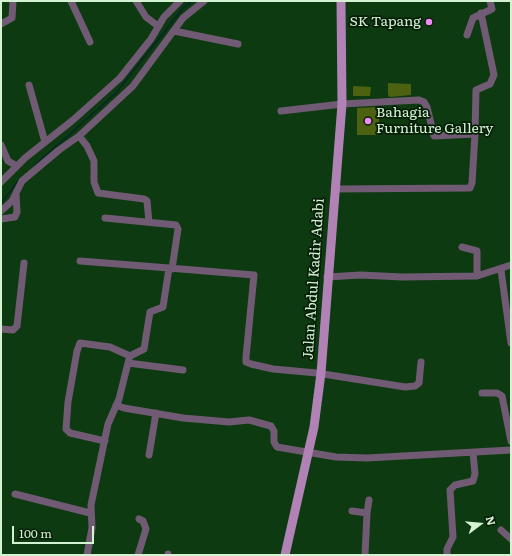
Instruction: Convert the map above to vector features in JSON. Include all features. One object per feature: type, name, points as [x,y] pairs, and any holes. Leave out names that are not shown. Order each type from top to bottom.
[{"type":"main road","name":"Jalan Abdul Kadir Adabi","points":[[285,555],[308,452],[321,373],[327,277],[342,104],[341,1]]},
{"type":"street","points":[[1,24],[12,18],[13,1]]},
{"type":"street","points":[[71,1],[90,42]]},
{"type":"street","points":[[136,1],[146,17],[158,26]]},
{"type":"street","points":[[1,182],[17,166],[73,120],[120,78],[151,39],[164,17],[180,1]]},
{"type":"street","points":[[1,211],[12,201],[22,181],[59,150],[79,136],[133,86],[183,18],[204,1]]},
{"type":"street","points":[[467,35],[473,18],[492,9],[490,1]]},
{"type":"street","points":[[335,189],[470,188],[472,183],[475,134],[476,90],[490,84],[494,75],[481,13]]},
{"type":"street","points":[[174,31],[238,44]]},
{"type":"street","points":[[29,85],[45,142]]},
{"type":"street","points":[[281,111],[342,104],[419,100],[427,106],[434,136],[475,134]]},
{"type":"street","points":[[79,136],[87,146],[94,161],[94,182],[98,193],[144,199],[147,201],[149,222]]},
{"type":"street","points":[[1,145],[8,161],[17,166]]},
{"type":"street","points":[[1,219],[15,217],[17,212],[16,193]]},
{"type":"street","points":[[87,555],[92,528],[90,513],[108,424],[116,405],[129,360],[144,349],[150,312],[163,307],[171,268],[177,226],[105,218]]},
{"type":"street","points":[[462,247],[477,251],[477,276]]},
{"type":"street","points":[[80,261],[254,275],[246,362],[273,369],[321,373],[383,384],[415,386],[420,381],[421,362]]},
{"type":"street","points":[[1,329],[13,330],[17,326],[24,263]]},
{"type":"street","points":[[327,277],[361,275],[402,277],[477,276],[500,270],[511,265]]},
{"type":"street","points":[[500,270],[511,342]]},
{"type":"street","points":[[105,441],[70,433],[66,429],[68,402],[77,351],[80,343],[110,347],[129,360],[183,370]]},
{"type":"street","points":[[482,393],[497,393],[502,396],[510,425],[511,441]]},
{"type":"street","points":[[116,405],[156,413],[229,422],[249,420],[268,424],[273,429],[274,442],[277,447],[336,457],[367,458],[511,450]]},
{"type":"street","points":[[149,455],[156,413]]},
{"type":"street","points":[[447,555],[453,537],[450,490],[455,485],[473,482],[473,453]]},
{"type":"street","points":[[15,494],[90,513]]},
{"type":"street","points":[[365,555],[369,500]]},
{"type":"street","points":[[352,511],[367,513]]},
{"type":"street","points":[[138,555],[146,529],[143,521],[139,518]]},
{"type":"street","points":[[501,530],[511,539]]},
{"type":"building","points":[[388,83],[411,84],[411,95],[390,97],[388,95]]},
{"type":"building","points":[[353,86],[371,87],[370,96],[353,96]]},
{"type":"building","name":"Bahagia Furniture Gallery","points":[[379,107],[379,135],[357,135],[357,108]]},
{"type":"waterway","points":[[34,166],[116,93],[184,7],[193,1]]},
{"type":"waterway","points":[[1,203],[18,181]]},
{"type":"place","name":"SK Tapang","points":[[429,22]]},
{"type":"place","name":"Bahagia Furniture Gallery","points":[[368,121]]}]
